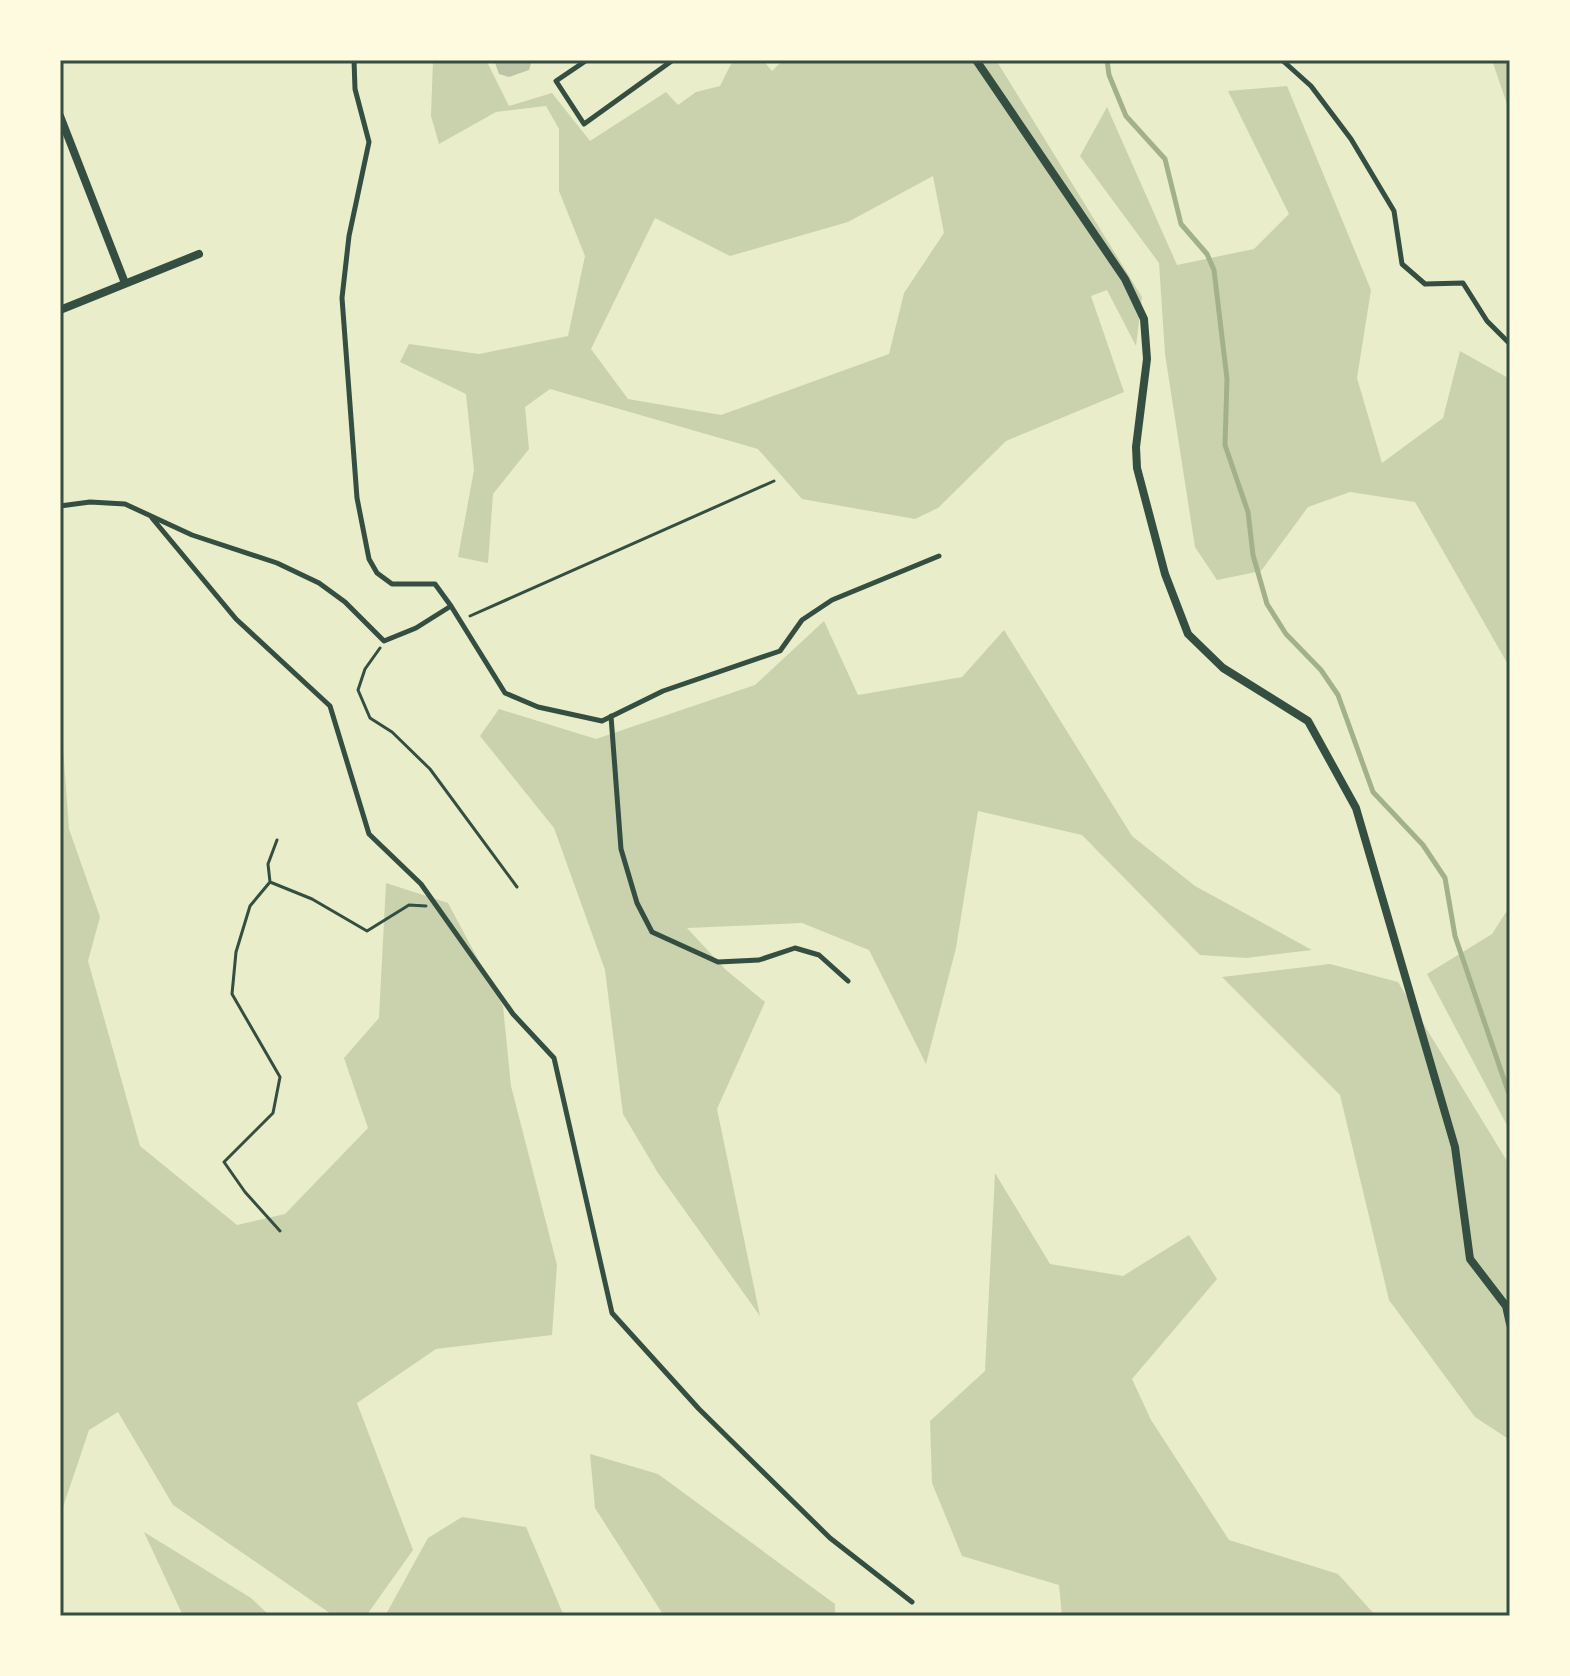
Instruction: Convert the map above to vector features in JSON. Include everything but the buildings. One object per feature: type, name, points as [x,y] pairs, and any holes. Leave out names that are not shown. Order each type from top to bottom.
[{"type":"street","points":[[976,60],[1125,279],[1144,319],[1147,359],[1136,447],[1137,468],[1165,574],[1188,634],[1223,668],[1308,721],[1356,808],[1455,1147],[1470,1259],[1506,1306],[1510,1324]]},
{"type":"street","points":[[60,116],[125,283]]},
{"type":"street","points":[[60,310],[199,254]]},
{"type":"lane","points":[[354,60],[355,89],[369,142],[349,236],[342,298],[357,498],[369,559],[377,573],[392,584],[435,584],[505,693],[538,707],[581,719],[602,721],[663,691],[780,651],[802,620],[832,600],[939,556]]},
{"type":"lane","points":[[587,60],[556,81],[584,124],[673,60]]},
{"type":"lane","points":[[1282,60],[1311,86],[1327,107],[1394,211],[1402,264],[1425,284],[1463,283],[1487,321],[1510,344]]},
{"type":"lane","points":[[60,506],[90,502],[125,504],[152,518],[277,563],[319,583],[384,641],[416,628],[451,606]]},
{"type":"lane","points":[[152,518],[236,619],[330,706],[369,834],[421,884],[513,1014],[554,1058],[612,1313],[699,1409],[830,1538],[912,1602]]},
{"type":"lane","points":[[611,716],[621,849],[637,903],[652,932],[718,962],[759,960],[795,948],[819,955],[848,981]]},
{"type":"path","points":[[460,620],[774,481]]},
{"type":"path","points":[[384,641],[365,669],[358,690],[370,718],[392,732],[430,769],[517,887]]},
{"type":"path","points":[[277,840],[268,864],[270,882],[250,906],[236,952],[232,994],[280,1077],[273,1113],[224,1162],[245,1192],[280,1231]]},
{"type":"path","points":[[270,882],[312,899],[367,931],[409,905],[438,908]]},
{"type":"green space","points":[[433,60],[486,60],[509,106],[552,93],[590,141],[666,92],[678,105],[696,92],[720,86],[733,60],[763,60],[772,71],[783,60],[996,60],[1142,297],[1136,346],[1107,290],[1091,296],[1124,392],[1006,441],[938,508],[915,519],[802,499],[758,449],[550,389],[525,407],[529,449],[493,494],[488,563],[458,557],[474,470],[466,394],[400,362],[409,344],[479,354],[568,336],[585,256],[559,191],[559,129],[546,106],[496,112],[439,144],[431,116]],"holes":[[[933,176],[944,233],[904,293],[889,354],[721,415],[628,399],[591,349],[655,218],[730,256],[848,222]]]},
{"type":"green space","points":[[1492,60],[1510,60],[1510,113]]},
{"type":"green space","points":[[1287,86],[1371,290],[1357,378],[1382,463],[1443,418],[1460,351],[1510,379],[1510,668],[1415,502],[1350,492],[1308,507],[1261,571],[1217,580],[1195,547],[1165,354],[1159,263],[1080,156],[1107,107],[1177,265],[1254,249],[1289,214],[1228,91]]},
{"type":"green space","points":[[824,621],[858,695],[962,677],[1004,630],[1132,836],[1195,886],[1312,950],[1246,958],[1200,955],[1082,835],[978,811],[956,948],[926,1064],[869,950],[802,923],[687,928],[726,970],[765,1002],[717,1109],[760,1316],[658,1173],[623,1114],[605,970],[554,828],[480,736],[499,709],[596,739],[755,685]]},
{"type":"green space","points":[[60,707],[69,829],[100,917],[88,961],[140,1146],[237,1225],[285,1214],[368,1128],[344,1058],[379,1018],[386,883],[448,903],[503,1006],[511,1086],[557,1265],[552,1335],[436,1349],[357,1403],[413,1550],[366,1616],[334,1616],[173,1505],[118,1412],[89,1430],[60,1516]]},
{"type":"green space","points":[[1510,906],[1510,1131],[1427,974],[1492,934]]},
{"type":"green space","points":[[1330,964],[1398,982],[1510,1166],[1510,1440],[1475,1417],[1389,1300],[1340,1095],[1222,977]]},
{"type":"green space","points":[[995,1173],[1050,1264],[1123,1276],[1189,1235],[1217,1279],[1132,1379],[1151,1420],[1229,1540],[1338,1574],[1376,1616],[1062,1616],[1059,1585],[962,1556],[932,1483],[930,1421],[985,1371]]},
{"type":"green space","points":[[590,1454],[658,1474],[835,1604],[835,1616],[664,1616],[595,1508]]},
{"type":"green space","points":[[462,1517],[526,1527],[564,1616],[385,1616],[428,1538]]},
{"type":"green space","points":[[144,1532],[251,1598],[270,1616],[183,1616]]},
{"type":"waterway","points":[[1107,60],[1109,75],[1126,116],[1165,159],[1181,224],[1207,254],[1214,270],[1227,379],[1225,445],[1248,512],[1253,555],[1267,604],[1286,634],[1321,670],[1338,695],[1373,792],[1423,845],[1445,878],[1455,936],[1510,1097]]}]
